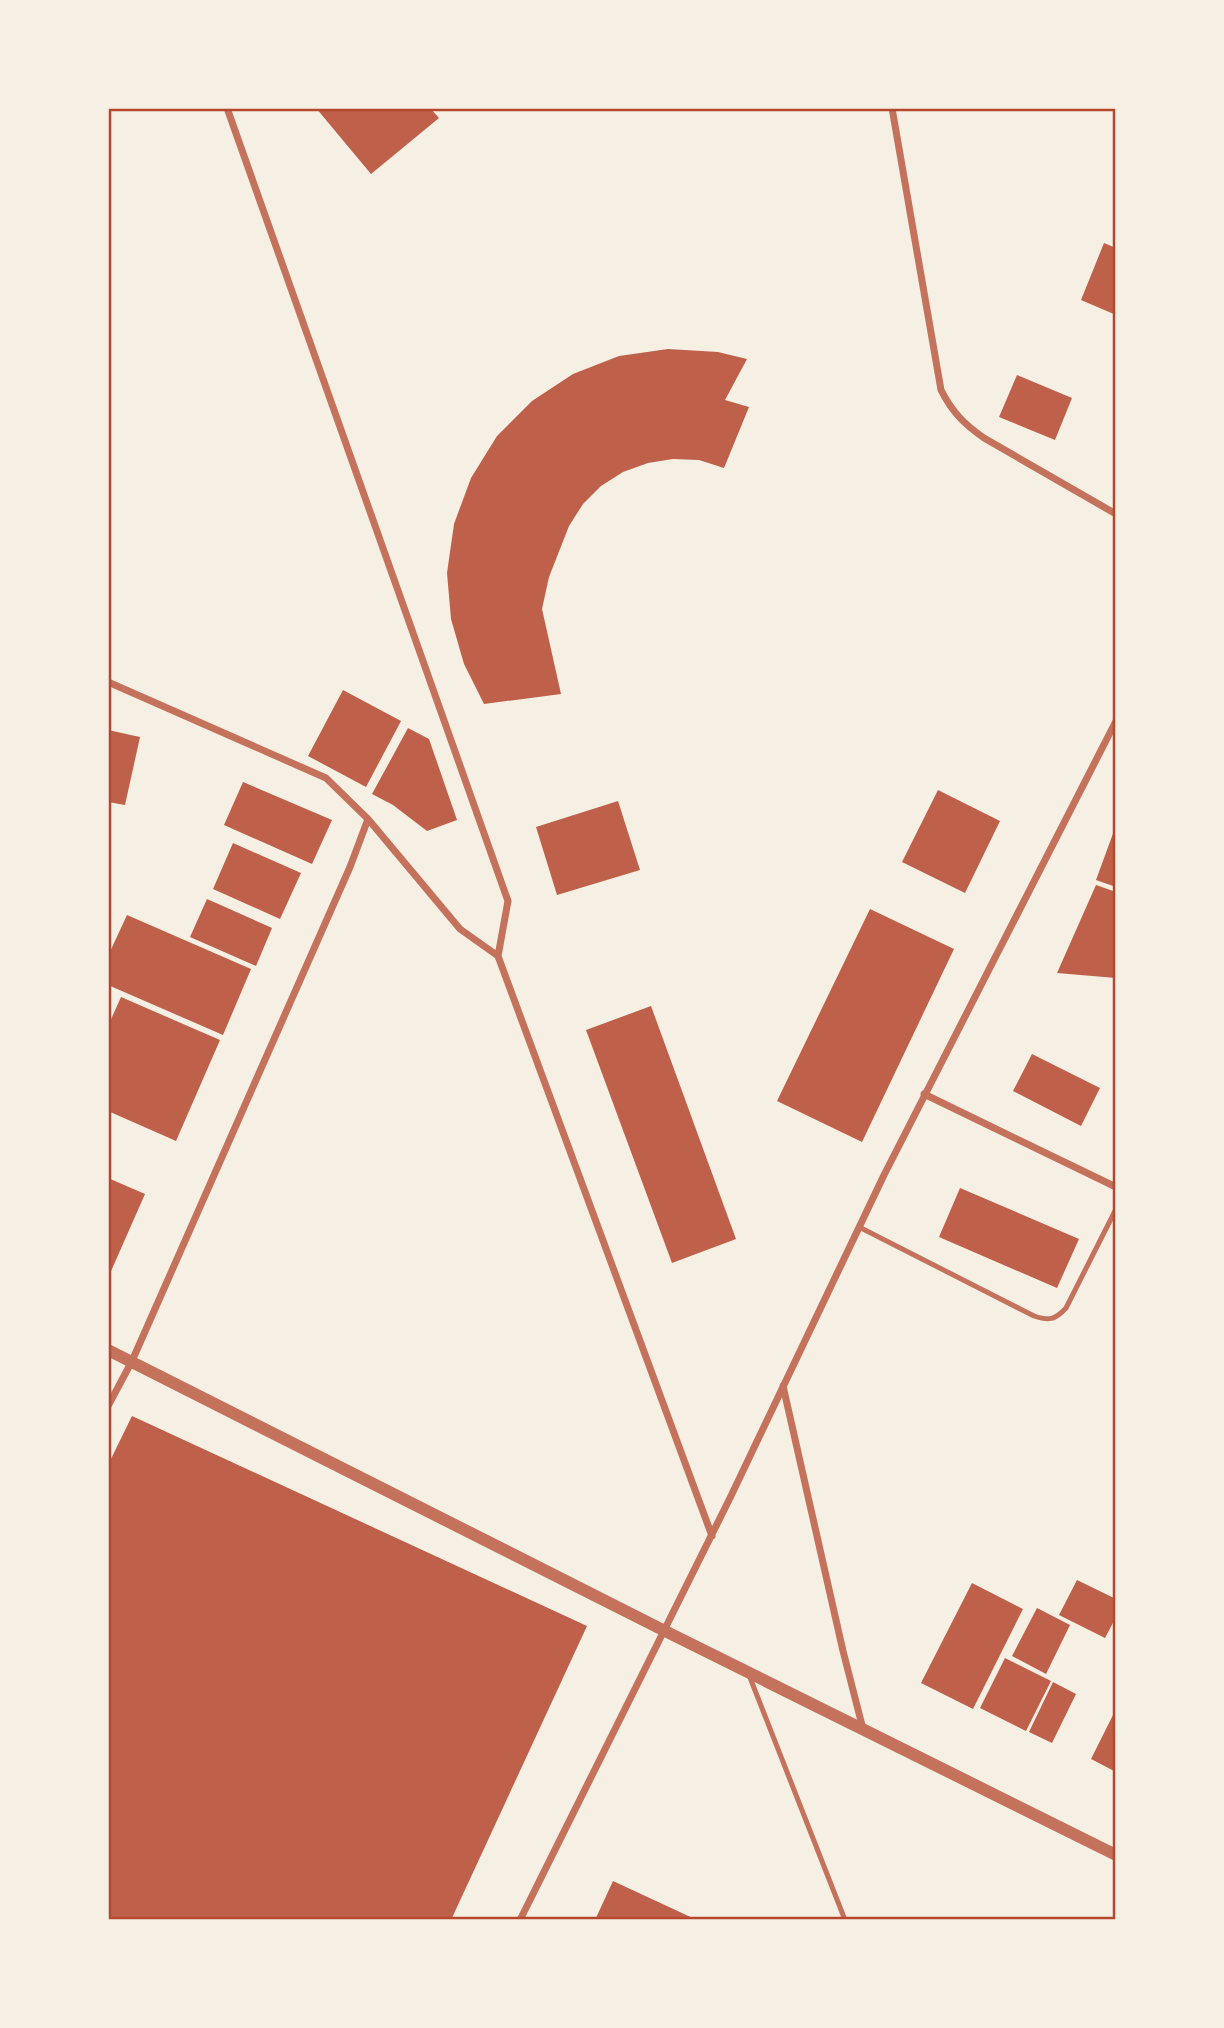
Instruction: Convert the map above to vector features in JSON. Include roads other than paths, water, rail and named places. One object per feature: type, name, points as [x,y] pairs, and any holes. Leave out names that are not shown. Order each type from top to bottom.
[{"type":"street","points":[[227,108],[508,901],[498,956],[712,1536]]},
{"type":"street","points":[[892,108],[941,390],[951,410],[963,423],[984,438],[1115,514]]},
{"type":"street","points":[[108,682],[326,778],[368,819],[460,929],[498,956]]},
{"type":"street","points":[[520,1920],[712,1536],[924,1094],[1115,721]]},
{"type":"street","points":[[108,1406],[132,1361],[350,867],[368,819]]},
{"type":"street","points":[[924,1094],[1115,1187]]},
{"type":"street","points":[[108,1350],[1115,1855]]},
{"type":"street","points":[[783,1386],[863,1730]]},
{"type":"lane","points":[[859,1227],[1034,1316],[1047,1320],[1057,1318],[1066,1308],[1115,1209]]},
{"type":"lane","points":[[748,1672],[845,1920]]}]
